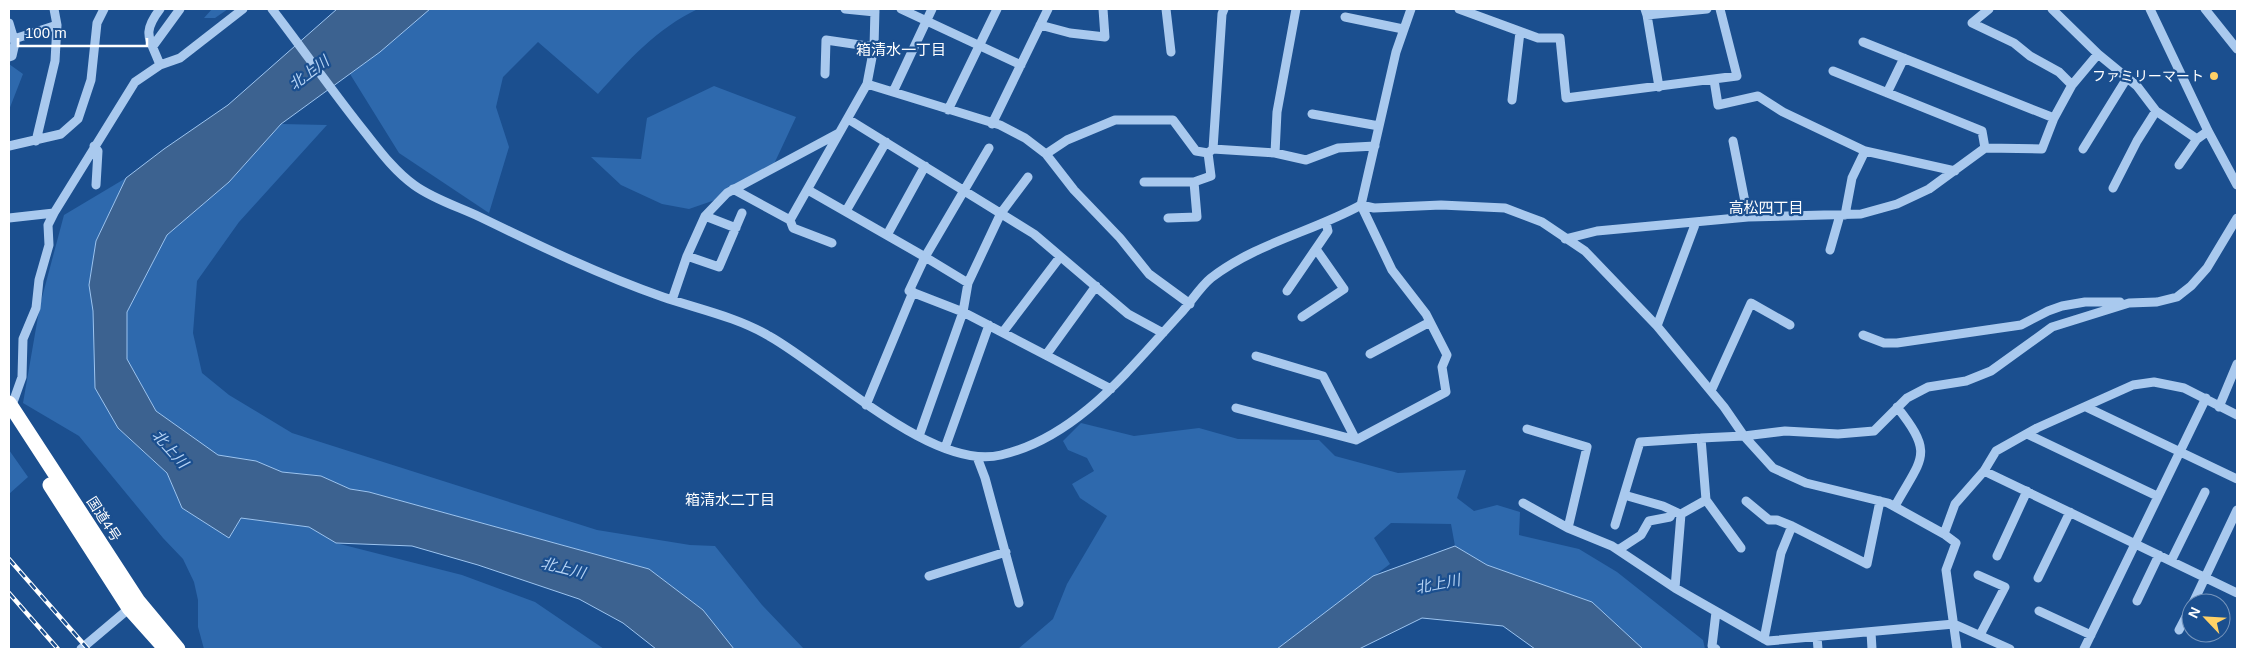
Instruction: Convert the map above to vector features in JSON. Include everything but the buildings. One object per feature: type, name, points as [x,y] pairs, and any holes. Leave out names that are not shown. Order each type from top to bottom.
[{"type":"highway","name":"国道4号","points":[[9,412],[165,649]]},
{"type":"highway","name":"国道4号","points":[[134,604],[178,649]]},
{"type":"street","points":[[36,141],[50,87],[57,40],[54,9]]},
{"type":"street","points":[[9,146],[60,134],[78,119],[91,80],[97,23],[104,9]]},
{"type":"street","points":[[160,9],[150,22],[147,32],[160,65]]},
{"type":"street","points":[[153,46],[180,9]]},
{"type":"street","points":[[9,412],[22,377],[23,339],[36,308],[39,280],[49,245],[48,225],[54,213],[135,82],[160,65],[180,58],[243,9]]},
{"type":"street","points":[[272,9],[390,163],[416,186],[548,250],[672,300],[728,318],[768,335],[866,405],[919,436],[945,448],[977,457],[999,456],[1057,434],[1111,389],[1190,304],[1208,280],[1238,260],[1268,244],[1326,223],[1360,205],[1374,208],[1441,205],[1505,208],[1542,222],[1585,251],[1657,326],[1711,391],[1744,436],[1773,468],[1806,483],[1895,506],[1944,534],[1956,544],[1946,570],[1957,649]]},
{"type":"street","points":[[790,220],[867,84],[874,47],[875,10],[846,9]]},
{"type":"street","points":[[901,9],[1021,65]]},
{"type":"street","points":[[893,92],[932,9]]},
{"type":"street","points":[[948,110],[997,9]]},
{"type":"street","points":[[992,124],[1048,9]]},
{"type":"street","points":[[1040,25],[1070,33],[1105,37],[1103,9]]},
{"type":"street","points":[[1166,9],[1171,52]]},
{"type":"street","points":[[1144,182],[1194,182],[1211,176],[1211,151],[1222,14],[1224,9]]},
{"type":"street","points":[[1275,152],[1277,112],[1296,9]]},
{"type":"street","points":[[1236,408],[1356,440],[1446,392],[1442,367],[1447,355],[1430,322],[1392,270],[1360,205],[1402,29],[1412,9]]},
{"type":"street","points":[[1459,9],[1538,38],[1560,38],[1566,98],[1737,76],[1720,9]]},
{"type":"street","points":[[1659,87],[1646,12],[1707,9]]},
{"type":"street","points":[[1989,9],[1972,23],[2014,43],[2030,56],[2059,72],[2072,84]]},
{"type":"street","points":[[2052,9],[2098,54],[2137,86],[2156,111],[2197,139]]},
{"type":"street","points":[[2150,9],[2208,131],[2237,185]]},
{"type":"street","points":[[2205,9],[2237,49]]},
{"type":"street","points":[[1345,17],[1402,29]]},
{"type":"street","points":[[9,23],[15,43],[12,56],[9,57]]},
{"type":"street","points":[[14,39],[57,25]]},
{"type":"street","points":[[1512,100],[1520,32]]},
{"type":"street","points":[[824,74],[826,40],[874,47]]},
{"type":"street","points":[[1863,42],[2054,118]]},
{"type":"street","points":[[1565,239],[1598,230],[1748,217],[1861,214],[1897,204],[1929,189],[1985,148],[2042,149],[2054,118],[2072,84],[2098,54]]},
{"type":"street","points":[[1887,93],[1904,58]]},
{"type":"street","points":[[1833,71],[1982,131],[1985,148]]},
{"type":"street","points":[[2083,149],[2127,78]]},
{"type":"street","points":[[1714,80],[1718,105],[1758,96],[1783,112],[1865,152],[1955,171]]},
{"type":"street","points":[[867,84],[992,124],[1025,138],[1046,154],[1074,190],[1120,238],[1149,274],[1190,304]]},
{"type":"street","points":[[2113,188],[2137,141],[2156,111]]},
{"type":"street","points":[[1312,114],[1378,126]]},
{"type":"street","points":[[848,119],[1034,234],[1128,314],[1163,333]]},
{"type":"street","points":[[1046,154],[1067,140],[1114,120],[1173,120],[1196,152],[1275,152],[1306,160],[1338,148],[1375,146]]},
{"type":"street","points":[[2179,165],[2197,139],[2208,131]]},
{"type":"street","points":[[672,300],[687,256],[705,216],[733,189],[840,132]]},
{"type":"street","points":[[1733,141],[1748,217]]},
{"type":"street","points":[[846,211],[886,142]]},
{"type":"street","points":[[94,146],[98,151],[96,185]]},
{"type":"street","points":[[989,148],[925,257],[909,290],[963,312],[1111,389]]},
{"type":"street","points":[[1830,250],[1852,178],[1865,152]]},
{"type":"street","points":[[886,235],[925,166]]},
{"type":"street","points":[[919,436],[963,312],[968,283],[1001,213],[1028,177]]},
{"type":"street","points":[[1168,218],[1196,217],[1194,182]]},
{"type":"street","points":[[733,189],[790,220],[793,228],[832,243]]},
{"type":"street","points":[[808,190],[968,283]]},
{"type":"street","points":[[9,218],[54,213]]},
{"type":"street","points":[[687,256],[719,267],[742,213]]},
{"type":"street","points":[[705,216],[736,228]]},
{"type":"street","points":[[1864,334],[1884,343],[1897,343],[2021,326],[2048,310],[2085,302],[2157,302],[2177,297],[2191,286],[2207,268],[2237,218]]},
{"type":"street","points":[[1657,326],[1696,222]]},
{"type":"street","points":[[1287,291],[1328,231],[1326,223]]},
{"type":"street","points":[[1302,317],[1344,290],[1316,249]]},
{"type":"street","points":[[1003,332],[1060,257]]},
{"type":"street","points":[[1046,355],[1096,286]]},
{"type":"street","points":[[866,405],[913,292]]},
{"type":"street","points":[[1615,525],[1640,442],[1744,436],[1786,431],[1838,434],[1874,431],[1907,398],[1928,387],[1966,381],[1991,371],[2052,327],[2128,302]]},
{"type":"street","points":[[1711,391],[1751,303],[1790,325]]},
{"type":"street","points":[[1370,354],[1430,322]]},
{"type":"street","points":[[945,448],[989,325]]},
{"type":"street","points":[[1256,356],[1323,376],[1356,440]]},
{"type":"street","points":[[2219,407],[2237,364]]},
{"type":"street","points":[[1944,534],[1955,504],[1984,470],[1996,451],[2027,434],[2133,385],[2154,382],[2184,388],[2206,398],[2219,407],[2237,414]]},
{"type":"street","points":[[2084,649],[2206,398]]},
{"type":"street","points":[[1895,506],[1922,457],[1921,442],[1897,407]]},
{"type":"street","points":[[2086,407],[2237,479]]},
{"type":"street","points":[[1527,429],[1588,447],[1568,528]]},
{"type":"street","points":[[2027,434],[2158,496]]},
{"type":"street","points":[[1701,438],[1706,500],[1741,548]]},
{"type":"street","points":[[977,457],[985,478],[1019,603]]},
{"type":"street","points":[[1984,470],[2237,593]]},
{"type":"street","points":[[1996,556],[2027,492]]},
{"type":"street","points":[[2171,561],[2204,492]]},
{"type":"street","points":[[1624,495],[1677,512]]},
{"type":"street","points":[[1618,550],[1641,535],[1649,521],[1670,517],[1677,512],[1706,500]]},
{"type":"street","points":[[1746,502],[1769,520],[1777,520],[1792,526],[1867,564],[1880,501]]},
{"type":"street","points":[[1523,503],[1568,528],[1618,550],[1675,588],[1767,643],[1954,624],[2010,649]]},
{"type":"street","points":[[2198,593],[2237,510]]},
{"type":"street","points":[[1675,588],[1677,512]]},
{"type":"street","points":[[2038,578],[2070,512]]},
{"type":"street","points":[[1767,643],[1781,553],[1792,526]]},
{"type":"street","points":[[929,576],[1006,552]]},
{"type":"street","points":[[2137,601],[2159,555]]},
{"type":"street","points":[[1978,575],[2004,587],[1980,635]]},
{"type":"street","points":[[81,649],[134,604]]},
{"type":"street","points":[[2039,610],[2091,635]]},
{"type":"street","points":[[1716,612],[1712,646],[1716,649]]},
{"type":"street","points":[[2179,630],[2181,626]]},
{"type":"street","points":[[1871,632],[1872,649]]},
{"type":"street","points":[[1817,637],[1818,649]]},
{"type":"shaded area","points":[[212,9],[228,9],[215,18],[204,18]]},
{"type":"shaded area","points":[[429,9],[698,9],[669,26],[644,46],[598,94],[538,42],[503,77],[496,107],[509,147],[489,213],[399,153],[350,74],[377,54]]},
{"type":"shaded area","points":[[9,64],[23,74],[9,110]]},
{"type":"shaded area","points":[[714,86],[796,117],[774,164],[715,200],[689,209],[662,204],[621,185],[591,157],[641,159],[647,118]]},
{"type":"shaded area","points":[[281,124],[327,125],[239,222],[197,281],[193,333],[202,373],[229,395],[292,433],[597,530],[690,545],[715,546],[762,605],[804,649],[734,649],[703,610],[649,569],[369,492],[350,489],[321,476],[282,472],[256,461],[218,456],[156,411],[127,359],[127,312],[167,235],[229,182]]},
{"type":"shaded area","points":[[126,178],[96,241],[89,285],[118,428],[167,473],[182,508],[229,538],[241,518],[309,527],[336,543],[462,575],[535,602],[604,649],[204,649],[198,627],[198,600],[194,582],[183,559],[163,538],[79,436],[23,403],[40,305],[64,215]]},
{"type":"shaded area","points":[[1081,423],[1134,436],[1199,428],[1238,439],[1319,440],[1335,456],[1398,473],[1466,470],[1457,498],[1474,511],[1497,505],[1520,512],[1519,535],[1579,549],[1617,572],[1703,640],[1705,649],[1643,649],[1592,602],[1487,565],[1455,546],[1451,524],[1391,523],[1374,538],[1390,564],[1277,649],[1018,649],[1053,619],[1067,584],[1107,516],[1080,498],[1072,484],[1094,471],[1087,458],[1068,450],[1063,441]]},
{"type":"shaded area","points":[[9,450],[28,477],[9,494]]},
{"type":"water","name":"北上川","points":[[337,9],[430,9],[380,52],[281,124],[229,182],[167,235],[127,312],[127,359],[156,411],[218,455],[256,461],[282,472],[321,476],[350,489],[369,492],[649,569],[703,610],[734,649],[656,649],[623,623],[579,599],[478,565],[412,546],[336,543],[309,527],[241,518],[229,538],[182,508],[167,473],[118,428],[95,388],[93,311],[89,285],[96,241],[126,178],[228,105]]},
{"type":"water","name":"北上川","points":[[1455,546],[1487,565],[1592,602],[1643,649],[1535,649],[1503,626],[1422,618],[1359,649],[1277,649],[1373,576]]},
{"type":"railway","points":[[9,559],[88,649]]},
{"type":"railway","points":[[9,593],[58,649]]},
{"type":"place","name":"ファミリーマート","points":[[2214,76]]},
{"type":"district","name":"箱清水一丁目","points":[[901,50]]},
{"type":"district","name":"高松四丁目","points":[[1766,208]]},
{"type":"district","name":"箱清水二丁目","points":[[730,500]]}]
